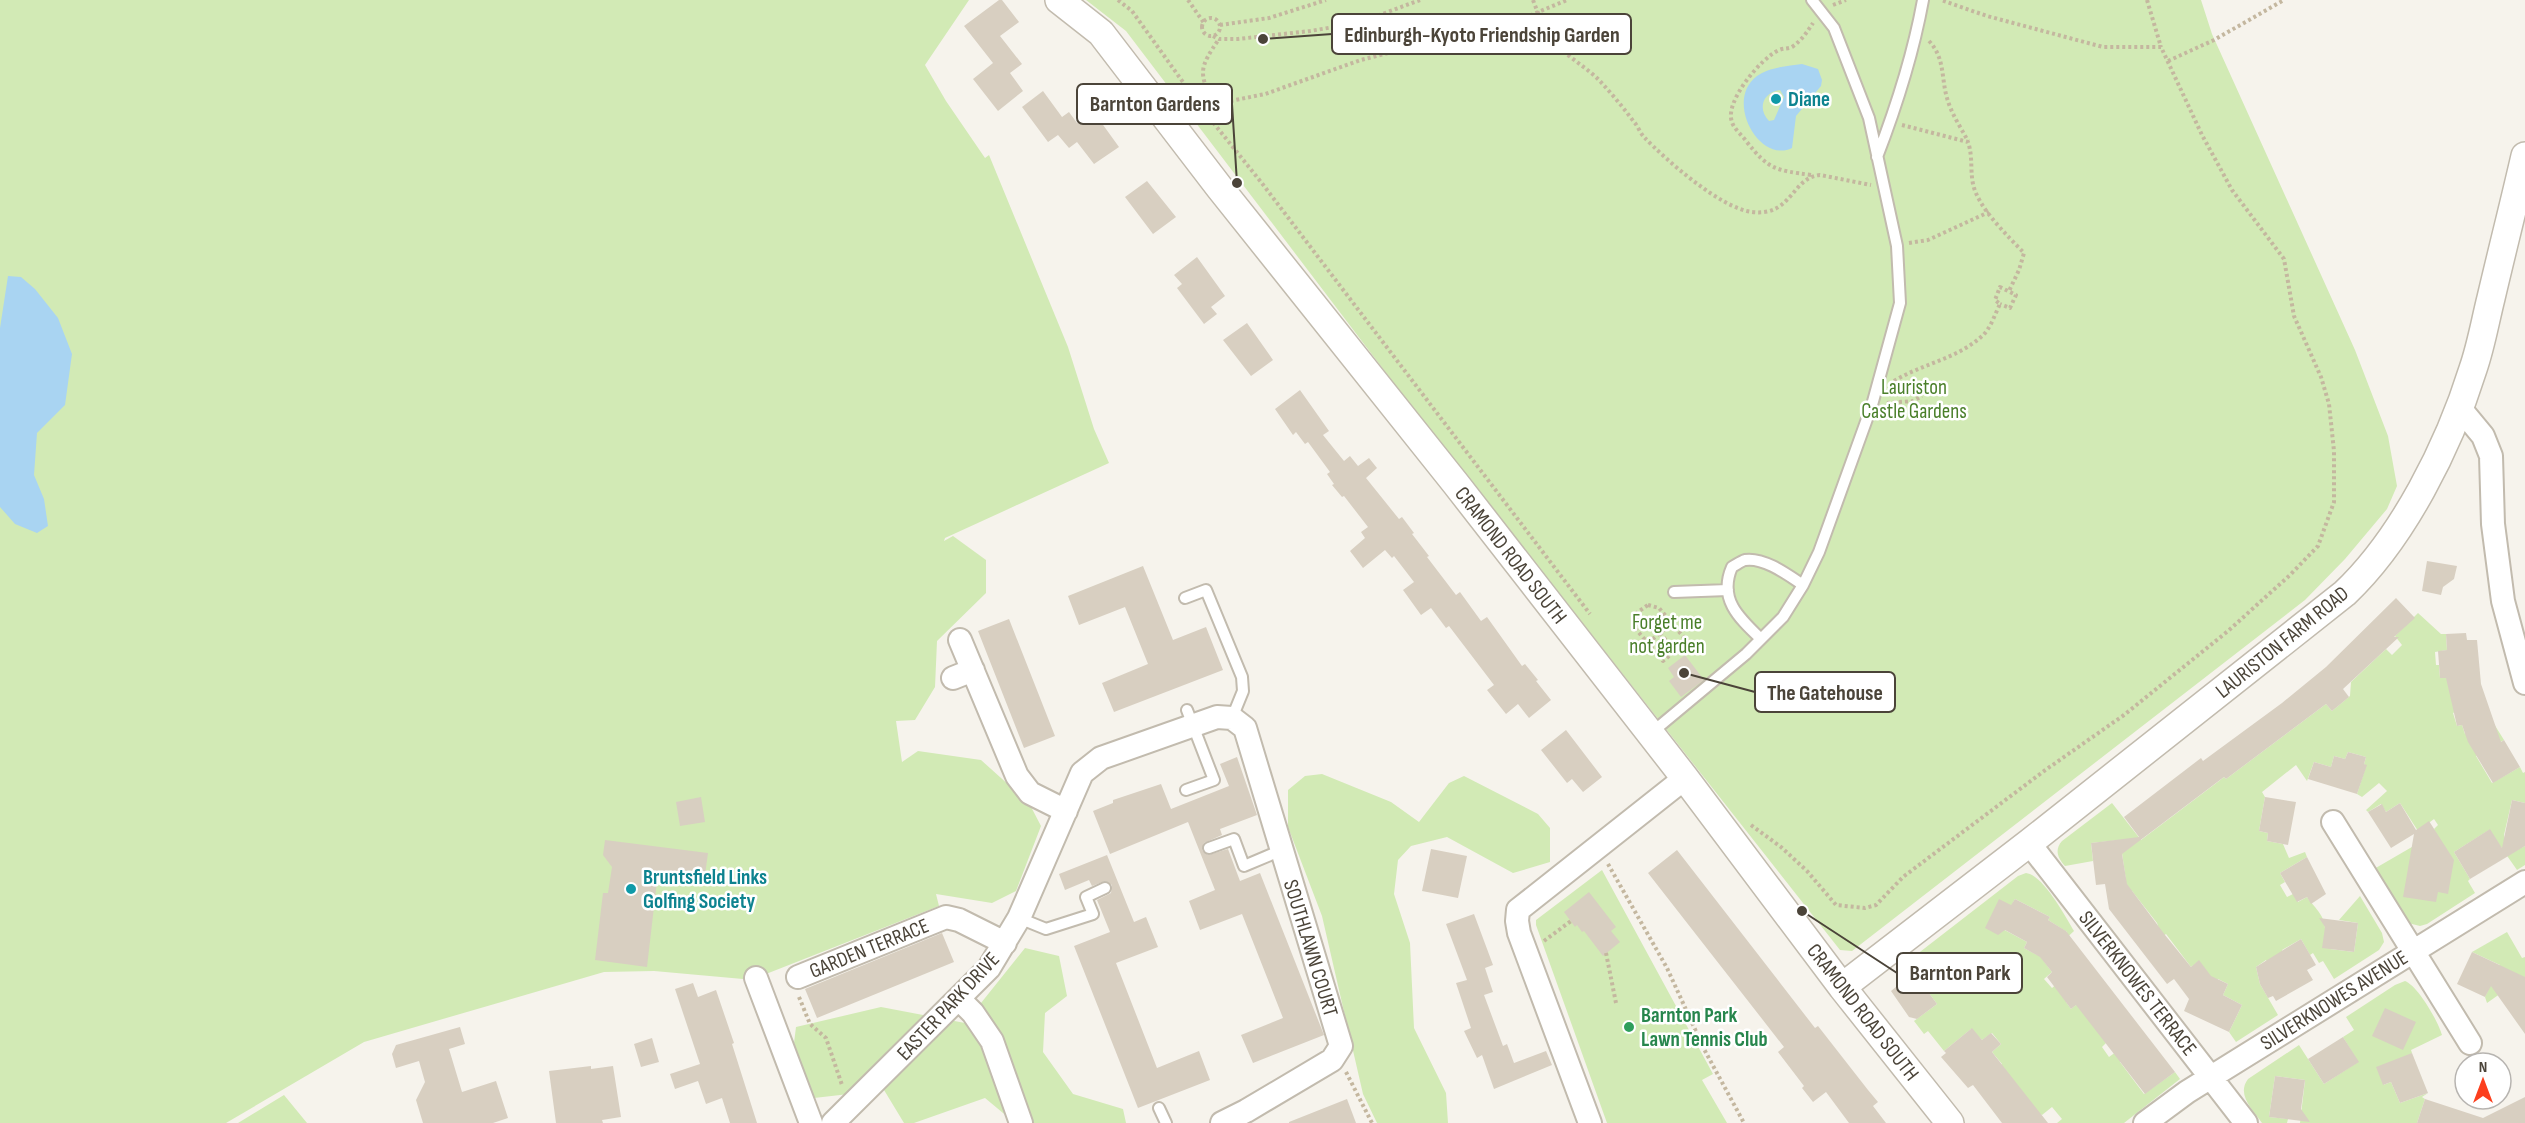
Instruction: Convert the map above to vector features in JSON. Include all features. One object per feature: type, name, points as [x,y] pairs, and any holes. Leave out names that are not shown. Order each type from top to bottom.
[{"type":"street","name":"CRAMOND ROAD SOUTH","points":[[1059,0],[1101,33],[1219,187],[1456,484],[1685,778],[1842,987],[1950,1123]]},
{"type":"street","name":"LAURISTON FARM ROAD","points":[[1842,987],[2029,843],[2345,593],[2368,572],[2402,523],[2418,494],[2459,407],[2474,369],[2525,156]]},
{"type":"street","points":[[2459,407],[2483,436],[2491,456],[2493,524],[2503,602],[2525,683]]},
{"type":"street","points":[[960,640],[963,674],[1017,776],[1030,793],[1066,811]]},
{"type":"street","points":[[1190,718],[1232,718]]},
{"type":"street","name":"EASTER PARK DRIVE","points":[[840,1116],[988,968],[1019,918],[1082,773],[1101,758],[1190,718]]},
{"type":"street","name":"SOUTHLAWN COURT","points":[[1232,718],[1245,728],[1282,850],[1336,1053]]},
{"type":"street","points":[[1590,1123],[1527,954],[1516,921],[1518,910],[1685,778]]},
{"type":"street","points":[[2333,822],[2470,1043]]},
{"type":"street","name":"SILVERKNOWES TERRACE","points":[[2029,843],[2246,1123]]},
{"type":"street","name":"SILVERKNOWES AVENUE","points":[[2145,1123],[2211,1077],[2525,882]]},
{"type":"street","name":"GARDEN TERRACE","points":[[798,977],[946,917],[959,920],[1005,943]]},
{"type":"street","points":[[756,978],[811,1123]]},
{"type":"street","points":[[959,999],[973,1013],[992,1041],[1021,1123]]},
{"type":"street","points":[[1222,1123],[1246,1112],[1336,1053]]},
{"type":"lane","points":[[1650,734],[1746,654],[1783,616],[1803,585],[1819,552],[1872,405],[1900,303],[1897,246],[1869,118],[1834,28],[1812,0]]},
{"type":"lane","points":[[1877,158],[1913,52],[1923,0]]},
{"type":"lane","points":[[1761,639],[1737,617],[1726,580],[1732,567],[1745,560],[1759,562],[1781,571],[1803,585]]},
{"type":"lane","points":[[1185,598],[1206,590],[1242,677],[1243,691],[1232,718]]},
{"type":"lane","points":[[1674,592],[1728,590]]},
{"type":"lane","points":[[1186,790],[1214,780],[1190,718]]},
{"type":"lane","points":[[1209,848],[1234,839],[1244,866],[1282,850]]},
{"type":"lane","points":[[1019,918],[1046,929],[1093,914],[1086,897],[1105,888]]},
{"type":"lane","points":[[1159,1108],[1166,1123]]},
{"type":"path","points":[[1188,0],[1203,23],[1202,30],[1207,35],[1219,39],[1310,31],[1358,23],[1420,0]]},
{"type":"path","points":[[1220,25],[1269,18],[1326,0]]},
{"type":"path","points":[[1533,0],[1557,45],[1598,79],[1643,136],[1671,163],[1718,198],[1737,208],[1766,212],[1792,197],[1806,179],[1812,176]]},
{"type":"path","points":[[1201,106],[1265,93],[1334,68],[1413,45],[1455,37],[1538,12],[1567,0]]},
{"type":"path","points":[[2147,0],[2162,47]]},
{"type":"path","points":[[2168,61],[2214,40],[2284,0]]},
{"type":"path","points":[[1820,10],[1805,36],[1791,48],[1779,50],[1761,64],[1740,88],[1731,106],[1732,122],[1765,163],[1779,171],[1820,175],[1863,185],[1882,185]]},
{"type":"path","points":[[1203,23],[1209,18],[1216,20],[1220,25],[1219,32],[1214,36]]},
{"type":"path","points":[[1918,28],[1936,48],[1943,66],[1947,99],[1973,156],[1973,184],[1977,196],[2005,234],[2024,253],[2009,291]]},
{"type":"path","points":[[1215,104],[1201,71],[1203,60],[1219,39]]},
{"type":"path","points":[[1891,121],[1968,142]]},
{"type":"path","points":[[1897,246],[1928,240],[1989,212]]},
{"type":"path","points":[[2000,286],[2016,295],[2010,308],[2000,304],[1995,300],[2000,286]]},
{"type":"path","points":[[1875,392],[1905,374],[1935,365],[1983,336],[2000,304]]},
{"type":"path","points":[[1872,405],[1903,404],[1922,396]]},
{"type":"path","points":[[1654,606],[1672,623],[1687,641],[1663,661],[1634,627],[1633,622],[1635,614],[1640,609],[1654,606]]},
{"type":"path","points":[[1648,643],[1672,623]]},
{"type":"path","points":[[1660,633],[1675,651]]},
{"type":"path","points":[[1598,847],[1667,968],[1704,1049],[1744,1123]]},
{"type":"path","points":[[1527,954],[1571,921]]},
{"type":"path","points":[[1606,953],[1616,1003]]},
{"type":"path","points":[[798,977],[797,990],[810,1024],[826,1038],[840,1075],[840,1116]]},
{"type":"path","points":[[1336,1053],[1372,1123]]},
{"type":"green space","points":[[0,0],[969,0],[925,65],[946,101],[985,158],[989,155],[1068,347],[1094,429],[1109,463],[945,538],[944,541],[953,536],[986,560],[986,593],[937,641],[935,687],[915,720],[896,721],[902,762],[918,751],[981,760],[1029,803],[1041,826],[1016,891],[992,903],[936,894],[939,906],[766,974],[743,979],[654,971],[604,972],[364,1042],[226,1123],[0,1123]]},
{"type":"green space","name":"Lauriston Castle Gardens","points":[[1086,0],[2201,0],[2212,34],[2355,350],[2388,436],[2397,486],[2387,509],[2345,559],[2305,600],[1852,951],[1840,950],[1399,390],[1126,31]]},
{"type":"green space","points":[[2418,613],[2441,634],[2446,634],[2447,650],[2435,652],[2436,665],[2439,665],[2440,678],[2450,678],[2457,711],[2453,713],[2457,726],[2462,725],[2465,734],[2494,724],[2504,740],[2476,756],[2492,783],[2520,767],[2523,773],[2525,772],[2525,803],[2512,800],[2504,835],[2509,854],[2525,846],[2525,865],[2517,870],[2489,830],[2454,852],[2470,879],[2468,881],[2475,893],[2427,924],[2420,926],[2408,923],[2374,869],[2436,833],[2434,829],[2438,825],[2434,819],[2418,831],[2400,803],[2386,812],[2381,804],[2368,812],[2366,810],[2387,791],[2379,783],[2362,797],[2357,794],[2366,766],[2364,764],[2366,757],[2348,752],[2345,759],[2334,756],[2331,767],[2314,762],[2307,781],[2296,765],[2262,792],[2265,797],[2259,831],[2268,833],[2267,841],[2283,844],[2289,858],[2305,852],[2307,857],[2280,873],[2285,882],[2280,885],[2287,897],[2293,894],[2298,902],[2307,897],[2316,908],[2323,920],[2325,930],[2333,931],[2330,949],[2354,952],[2358,923],[2339,920],[2360,896],[2382,933],[2384,942],[2379,950],[2334,979],[2323,961],[2319,963],[2313,953],[2310,955],[2301,939],[2282,950],[2287,960],[2272,969],[2266,960],[2256,967],[2260,984],[2278,1015],[2236,1042],[2229,1032],[2242,1005],[2223,995],[2228,984],[2218,979],[2212,990],[2199,961],[2191,967],[2166,934],[2162,937],[2157,923],[2132,891],[2121,898],[2126,880],[2120,840],[2091,843],[2093,861],[2065,866],[2059,857],[2058,848],[2062,841],[2112,803],[2141,840],[2326,704],[2332,711],[2350,696],[2351,682],[2386,649],[2392,655],[2402,645],[2395,636]]},
{"type":"green space","points":[[1322,774],[1391,802],[1419,822],[1449,783],[1464,776],[1538,814],[1550,828],[1550,862],[1513,873],[1447,837],[1411,846],[1398,860],[1394,894],[1410,943],[1414,1028],[1446,1093],[1448,1123],[1377,1123],[1363,1094],[1322,916],[1288,827],[1288,790],[1305,776]]},
{"type":"green space","name":"Barnton Park Lawn Tennis Club","points":[[1602,870],[1713,1074],[1702,1080],[1727,1123],[1607,1123],[1536,925],[1536,920]]},
{"type":"green space","points":[[2026,873],[2033,875],[2053,897],[2074,931],[2043,960],[2052,972],[2044,979],[2052,988],[2059,982],[2071,998],[2066,1002],[2071,1009],[2082,1000],[2106,1043],[2102,1047],[2109,1057],[2120,1049],[2120,1062],[2144,1094],[2175,1072],[2180,1079],[2124,1123],[2057,1123],[2062,1119],[2052,1107],[2042,1115],[1976,1088],[2002,1064],[1992,1052],[2001,1044],[1992,1033],[1982,1040],[1971,1029],[1944,1051],[1928,1031],[1924,1034],[1914,1021],[1937,1004],[1929,993],[1943,982],[1932,967],[1928,970],[1916,955],[2018,876]],"holes":[[[2015,899],[2050,917],[2048,920],[2067,932],[2037,955],[2024,948],[2027,942],[1999,927]]]},
{"type":"green space","points":[[2507,932],[2522,958],[2525,957],[2525,983],[2521,979],[2487,1003],[2485,997],[2500,965],[2472,952]]},
{"type":"green space","points":[[1025,948],[1059,956],[1067,996],[1045,1013],[1043,1052],[1073,1094],[1123,1109],[1126,1123],[1015,1123],[985,1098],[914,1123],[904,1123],[884,1090],[814,1098],[794,1043],[796,1027],[881,1007],[965,1023]]},
{"type":"green space","points":[[2405,981],[2416,990],[2427,1005],[2442,1035],[2411,1050],[2412,1053],[2383,1085],[2391,1082],[2400,1103],[2428,1093],[2422,1097],[2425,1099],[2417,1123],[2300,1123],[2305,1080],[2275,1076],[2269,1117],[2288,1119],[2287,1123],[2262,1123],[2250,1108],[2245,1097],[2245,1085],[2248,1079],[2299,1045],[2324,1084],[2358,1062],[2343,1037],[2354,1030],[2346,1017]]},
{"type":"green space","points":[[284,1095],[307,1123],[238,1123]]},
{"type":"water","points":[[1802,64],[1818,69],[1822,80],[1821,86],[1796,116],[1792,148],[1780,150],[1768,147],[1758,139],[1745,114],[1744,100],[1748,87],[1762,73]],"holes":[[[1780,90],[1784,97],[1774,120],[1769,121],[1763,111],[1766,98],[1774,91]]]},
{"type":"water","points":[[8,276],[21,277],[35,289],[58,318],[72,354],[65,405],[37,433],[34,475],[44,499],[48,526],[37,533],[15,524],[0,507],[0,328]]},
{"type":"building","points":[[1002,0],[1019,22],[1000,36],[1022,64],[1010,73],[1023,91],[998,111],[973,79],[993,63],[964,26]]},
{"type":"building","points":[[1043,91],[1062,117],[1069,112],[1077,123],[1093,111],[1119,147],[1094,164],[1077,142],[1069,148],[1058,135],[1048,142],[1022,107]]},
{"type":"building","points":[[1147,181],[1176,217],[1153,234],[1125,197]]},
{"type":"building","points":[[1197,257],[1225,296],[1211,307],[1217,314],[1204,324],[1177,288],[1182,284],[1174,275]]},
{"type":"building","points":[[1247,323],[1273,360],[1251,376],[1223,340]]},
{"type":"building","points":[[1300,390],[1329,431],[1323,435],[1344,461],[1350,456],[1358,466],[1369,458],[1377,468],[1366,478],[1399,519],[1402,517],[1429,556],[1427,557],[1456,595],[1460,592],[1481,621],[1487,617],[1522,666],[1525,664],[1538,680],[1536,681],[1551,700],[1529,718],[1518,704],[1506,714],[1487,690],[1494,685],[1449,626],[1446,628],[1431,608],[1421,615],[1403,590],[1414,582],[1394,556],[1392,558],[1385,550],[1363,568],[1350,551],[1365,538],[1361,532],[1368,527],[1344,496],[1342,497],[1332,485],[1334,484],[1327,474],[1330,472],[1308,442],[1305,444],[1296,432],[1293,435],[1275,409]]},
{"type":"building","points":[[2427,561],[2457,566],[2454,579],[2443,587],[2441,595],[2422,591]]},
{"type":"building","points":[[1143,566],[1173,640],[1206,627],[1223,670],[1114,712],[1102,683],[1148,664],[1125,607],[1079,625],[1068,596]]},
{"type":"building","points":[[2396,598],[2415,618],[2394,637],[2399,637],[2343,689],[2349,697],[2332,711],[2326,704],[2122,854],[2127,884],[2165,935],[2191,967],[2199,960],[2211,976],[2228,984],[2223,995],[2242,1005],[2229,1032],[2184,1011],[2189,999],[2174,979],[2167,984],[2109,909],[2105,884],[2096,885],[2091,843],[2139,837],[2124,817],[2201,758],[2203,761],[2282,703],[2326,667]]},
{"type":"building","points":[[1009,619],[1055,736],[1024,748],[978,631]]},
{"type":"building","points":[[2466,633],[2467,640],[2477,640],[2481,684],[2501,742],[2504,740],[2520,767],[2493,783],[2468,742],[2462,725],[2457,726],[2446,678],[2440,678],[2438,651],[2447,650],[2446,634]]},
{"type":"building","points":[[1685,655],[1704,680],[1681,697],[1669,681],[1674,677],[1668,668]]},
{"type":"building","points":[[1566,730],[1602,777],[1583,792],[1572,779],[1567,783],[1541,750]]},
{"type":"building","points":[[2348,752],[2366,757],[2364,764],[2367,765],[2357,794],[2308,779],[2314,762],[2331,767],[2334,756],[2345,759]]},
{"type":"building","points":[[1237,757],[1257,815],[1220,829],[1222,835],[1204,843],[1202,850],[1208,855],[1228,849],[1240,881],[1260,873],[1324,1035],[1253,1063],[1241,1035],[1283,1018],[1242,914],[1200,930],[1189,901],[1215,890],[1188,822],[1110,854],[1093,811],[1113,803],[1113,800],[1161,784],[1171,809],[1229,786],[1220,764]]},
{"type":"building","points":[[701,797],[705,822],[680,826],[676,802]]},
{"type":"building","points":[[2265,797],[2296,802],[2288,845],[2267,841],[2268,833],[2259,831]]},
{"type":"building","points":[[2512,800],[2525,803],[2525,846],[2470,879],[2454,852],[2490,829],[2502,848]]},
{"type":"building","points":[[2400,803],[2416,830],[2429,821],[2454,860],[2448,894],[2438,892],[2436,902],[2403,897],[2414,834],[2391,848],[2368,812],[2382,804],[2386,812]]},
{"type":"building","name":"Bruntsfield Links Golfing Society","points":[[605,840],[708,853],[705,875],[689,873],[687,885],[657,881],[647,967],[595,960],[603,893],[608,893],[612,867],[603,855]]},
{"type":"building","points":[[1431,849],[1467,856],[1458,898],[1422,891]]},
{"type":"building","points":[[1677,850],[1815,1028],[1818,1026],[1878,1102],[1873,1106],[1886,1123],[1849,1123],[1826,1092],[1813,1102],[1802,1088],[1804,1086],[1778,1052],[1784,1047],[1648,873]]},
{"type":"building","points":[[1107,855],[1134,922],[1146,917],[1158,947],[1116,963],[1157,1068],[1199,1051],[1210,1080],[1138,1108],[1074,946],[1110,932],[1097,900],[1111,893],[1112,885],[1105,881],[1092,886],[1089,880],[1065,890],[1059,874]]},
{"type":"building","points":[[2307,857],[2326,894],[2311,904],[2307,897],[2297,902],[2280,873]]},
{"type":"building","points":[[1589,892],[1616,927],[1611,931],[1620,942],[1603,956],[1584,931],[1582,932],[1577,925],[1575,927],[1564,912]]},
{"type":"building","points":[[1999,899],[2011,905],[2015,899],[2050,917],[2048,920],[2066,931],[2175,1072],[2145,1094],[2076,1005],[2071,1009],[2047,977],[2052,972],[2040,957],[2024,948],[2027,942],[2005,930],[1998,935],[1985,928]]},
{"type":"building","points":[[1474,914],[1493,965],[1485,968],[1493,992],[1484,995],[1503,1046],[1507,1044],[1514,1063],[1546,1051],[1552,1065],[1494,1089],[1482,1055],[1477,1058],[1464,1031],[1471,1028],[1456,983],[1467,980],[1446,924]]},
{"type":"building","points":[[2319,918],[2358,923],[2354,952],[2322,948],[2325,927]]},
{"type":"building","points":[[942,933],[954,962],[817,1018],[805,989]]},
{"type":"building","points":[[2301,939],[2316,965],[2307,970],[2313,980],[2276,1001],[2273,996],[2268,998],[2260,984],[2256,967]]},
{"type":"building","points":[[2472,952],[2525,977],[2525,1034],[2491,986],[2485,997],[2457,984]]},
{"type":"building","points":[[1916,955],[1928,970],[1932,967],[1944,982],[1929,993],[1937,1004],[1917,1019],[1909,1017],[1891,991],[1907,978],[1899,968]]},
{"type":"building","points":[[693,983],[698,997],[716,990],[757,1123],[730,1123],[722,1098],[706,1104],[698,1081],[675,1089],[670,1074],[700,1064],[675,989]]},
{"type":"building","points":[[2385,1008],[2416,1022],[2403,1050],[2372,1036]]},
{"type":"building","points":[[460,1027],[465,1044],[449,1049],[462,1092],[496,1081],[508,1118],[493,1123],[423,1123],[416,1100],[425,1082],[419,1061],[396,1068],[392,1054],[396,1045]]},
{"type":"building","points":[[1972,1028],[1982,1040],[1991,1033],[2001,1044],[1992,1052],[2048,1123],[2002,1123],[1973,1085],[1968,1088],[1941,1057],[1946,1053],[1944,1051]]},
{"type":"building","points":[[2343,1037],[2359,1062],[2324,1084],[2308,1059]]},
{"type":"building","points":[[652,1038],[659,1062],[641,1067],[634,1044]]},
{"type":"building","points":[[2412,1053],[2428,1093],[2400,1103],[2391,1082],[2383,1085],[2376,1067]]},
{"type":"building","points":[[591,1066],[591,1069],[613,1066],[621,1117],[602,1120],[603,1123],[556,1123],[549,1071]]},
{"type":"building","points":[[2275,1076],[2305,1080],[2301,1109],[2310,1122],[2269,1117]]},
{"type":"building","points":[[2525,1097],[2525,1123],[2417,1123],[2425,1099],[2453,1108],[2453,1111],[2462,1111],[2483,1118],[2497,1111],[2513,1111],[2513,1103]]},
{"type":"building","points":[[1347,1099],[1356,1123],[1289,1123],[1289,1122]]},
{"type":"place","name":"Edinburgh-Kyoto Friendship Garden","points":[[1263,39]]},
{"type":"place","name":"Diane","points":[[1776,99]]},
{"type":"place","name":"Barnton Gardens","points":[[1237,183]]},
{"type":"place","name":"The Gatehouse","points":[[1684,673]]},
{"type":"place","name":"Bruntsfield Links Golfing Society","points":[[631,889]]},
{"type":"place","name":"Barnton Park","points":[[1802,911]]},
{"type":"place","name":"Barnton Park Lawn Tennis Club","points":[[1629,1027]]},
{"type":"park label","name":"Forget me not garden","points":[[1667,634]]}]
